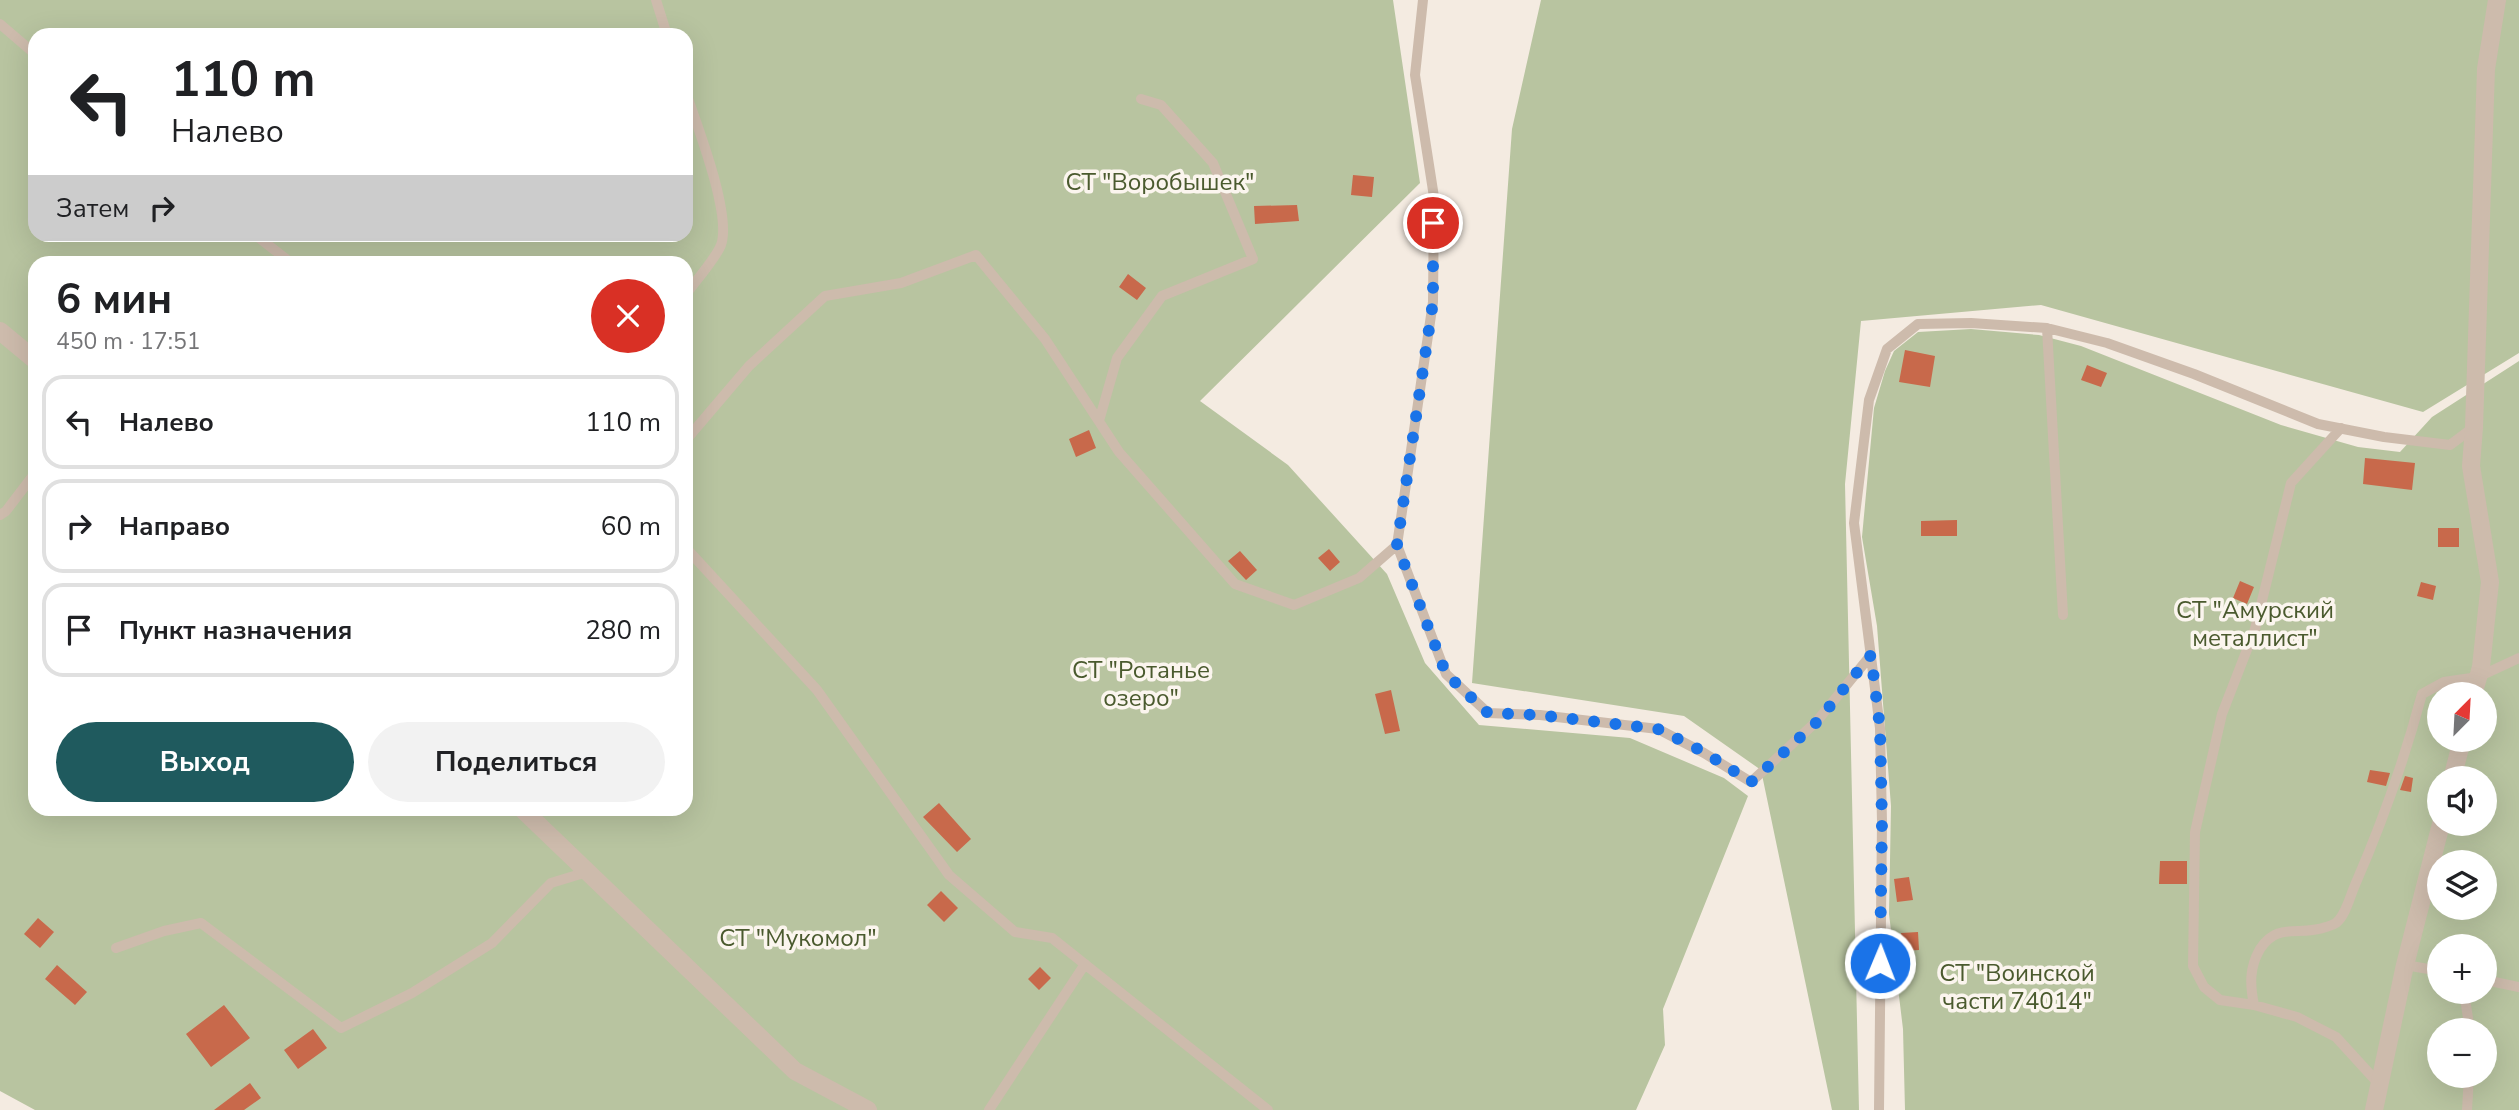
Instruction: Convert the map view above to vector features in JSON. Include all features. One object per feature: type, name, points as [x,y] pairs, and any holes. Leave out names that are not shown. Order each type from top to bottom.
[{"type":"street","points":[[2477,682],[2490,582],[2471,466],[2486,69],[2497,0]]},
{"type":"street","points":[[0,331],[28,354]]},
{"type":"street","points":[[529,816],[795,1071],[868,1110]]},
{"type":"street","points":[[2374,1110],[2405,965],[2438,836]]},
{"type":"lane","points":[[656,0],[665,28]]},
{"type":"lane","points":[[1423,0],[1415,75],[1434,197],[1433,302],[1397,545],[1446,674],[1488,713],[1539,715],[1658,729],[1704,752],[1751,782],[1817,722],[1871,655]]},
{"type":"lane","points":[[0,23],[28,48]]},
{"type":"lane","points":[[1099,422],[1117,358],[1162,296],[1253,259],[1213,163],[1161,105],[1141,99]]},
{"type":"lane","points":[[693,113],[723,216],[721,245],[693,284]]},
{"type":"lane","points":[[264,242],[282,256]]},
{"type":"lane","points":[[693,432],[749,366],[825,296],[901,283],[976,254],[1045,339],[1119,452],[1235,584],[1294,605],[1359,578],[1397,545]]},
{"type":"lane","points":[[1879,1110],[1880,728],[1854,523],[1869,400],[1887,349],[1918,324],[1971,323],[2047,328],[2107,343],[2194,374],[2318,424],[2384,437],[2450,445],[2474,427]]},
{"type":"lane","points":[[2047,328],[2063,615]]},
{"type":"lane","points":[[2341,428],[2291,483],[2255,629],[2222,714],[2195,831],[2193,966],[2204,987],[2220,1000],[2254,1005],[2297,1017],[2336,1037],[2379,1084]]},
{"type":"lane","points":[[0,515],[28,482]]},
{"type":"lane","points":[[693,556],[817,690],[949,875],[1014,932],[1052,938],[1268,1110]]},
{"type":"lane","points":[[2254,1005],[2249,981],[2255,958],[2268,937],[2281,932],[2316,931],[2336,923],[2345,909],[2377,836],[2402,768],[2422,694],[2444,682],[2478,677],[2519,658]]},
{"type":"lane","points":[[116,948],[164,930],[201,923],[341,1028],[412,993],[492,943],[551,883],[587,872]]},
{"type":"lane","points":[[989,1110],[1085,964]]},
{"type":"lane","points":[[2405,965],[2427,969]]},
{"type":"lane","points":[[2497,982],[2519,987]]},
{"type":"lane","points":[[2467,1110],[2468,1088]]},
{"type":"green space","points":[[0,0],[1393,0],[1420,183],[1200,401],[1288,465],[1387,574],[1425,663],[1479,725],[1630,738],[1724,778],[1748,796],[1663,1009],[1665,1045],[1636,1110],[35,1110],[0,1091]]},
{"type":"green space","points":[[1541,0],[2519,0],[2519,353],[2423,412],[2041,305],[1861,321],[1845,484],[1859,1110],[1832,1110],[1761,770],[1684,716],[1472,683],[1512,129]]},
{"type":"green space","name":"СТ \"Амурский металлист\"","points":[[1971,329],[2039,335],[2081,346],[2281,425],[2358,447],[2400,452],[2432,417],[2519,361],[2519,1110],[1905,1110],[1903,1029],[1889,914],[1891,806],[1877,626],[1862,537],[1874,408],[1894,351],[1918,332]]},
{"type":"building","points":[[1353,175],[1374,177],[1372,197],[1351,195]]},
{"type":"building","points":[[1297,205],[1299,221],[1255,224],[1254,206]]},
{"type":"building","points":[[1128,274],[1146,288],[1137,300],[1119,287]]},
{"type":"building","points":[[1905,350],[1935,356],[1930,387],[1899,382]]},
{"type":"building","points":[[2087,365],[2107,373],[2101,387],[2081,380]]},
{"type":"building","points":[[1089,430],[1096,448],[1076,457],[1069,439]]},
{"type":"building","points":[[2365,458],[2415,463],[2412,490],[2363,484]]},
{"type":"building","points":[[1957,520],[1957,536],[1921,536],[1921,521]]},
{"type":"building","points":[[2438,528],[2459,528],[2459,547],[2438,547]]},
{"type":"building","points":[[1329,549],[1340,562],[1330,571],[1318,558]]},
{"type":"building","points":[[1240,551],[1257,570],[1246,580],[1228,561]]},
{"type":"building","points":[[2240,581],[2254,587],[2247,604],[2233,598]]},
{"type":"building","points":[[2421,582],[2436,586],[2433,600],[2417,596]]},
{"type":"building","points":[[1391,690],[1400,731],[1385,734],[1375,694]]},
{"type":"building","points":[[2370,770],[2390,773],[2386,786],[2367,782]]},
{"type":"building","points":[[2405,776],[2413,778],[2411,792],[2400,790]]},
{"type":"building","points":[[939,803],[971,839],[957,852],[923,817]]},
{"type":"building","points":[[2160,861],[2187,861],[2187,884],[2159,884]]},
{"type":"building","points":[[1909,877],[1913,900],[1897,902],[1894,879]]},
{"type":"building","points":[[941,891],[958,908],[944,922],[927,905]]},
{"type":"building","points":[[38,918],[54,932],[40,948],[24,934]]},
{"type":"building","points":[[1918,932],[1919,950],[1903,951],[1901,933]]},
{"type":"building","points":[[57,965],[87,992],[75,1005],[45,979]]},
{"type":"building","points":[[1040,967],[1051,978],[1039,990],[1028,979]]},
{"type":"building","points":[[224,1005],[250,1038],[211,1067],[186,1034]]},
{"type":"building","points":[[313,1029],[327,1048],[298,1069],[284,1050]]},
{"type":"building","points":[[250,1083],[261,1098],[244,1110],[214,1110]]},
{"type":"route","points":[[1433,223],[1433,302],[1397,545],[1446,674],[1488,713],[1539,715],[1658,729],[1704,752],[1751,782],[1817,722],[1871,655],[1880,728],[1880,963]]},
{"type":"park label","name":"СТ \"Воробышек\"","points":[[1160,182]]},
{"type":"park label","name":"СТ \"Ротанье озеро\"","points":[[1141,684]]},
{"type":"park label","name":"СТ \"Мукомол\"","points":[[798,938]]},
{"type":"park label","name":"СТ \"Воинской части 74014\"","points":[[2017,987]]}]
